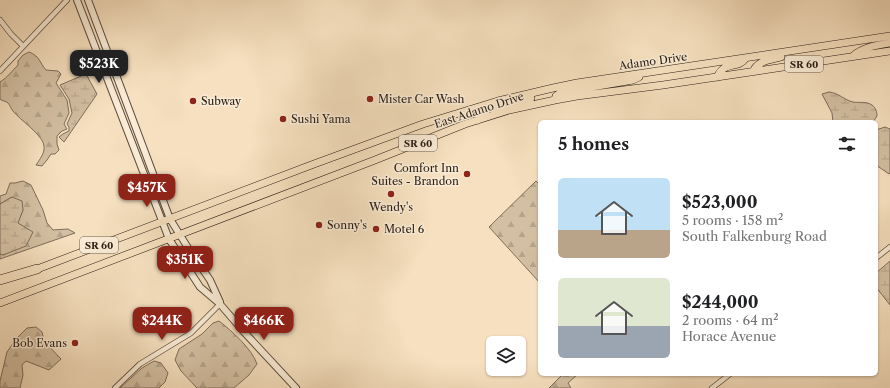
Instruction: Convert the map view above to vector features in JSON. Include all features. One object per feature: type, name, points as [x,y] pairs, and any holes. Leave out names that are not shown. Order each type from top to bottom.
[{"type":"highway","points":[[0,281],[37,269]]},
{"type":"main road","name":"Adamo Drive","points":[[422,124],[498,101],[553,88],[890,36]]},
{"type":"main road","points":[[851,57],[864,49],[890,42]]},
{"type":"main road","name":"SR 60","points":[[753,72],[890,51]]},
{"type":"main road","points":[[753,72],[757,64],[790,52]]},
{"type":"main road","points":[[717,77],[724,68],[742,64],[746,58]]},
{"type":"main road","name":"East Adamo Drive","points":[[180,235],[478,120],[510,110],[555,100],[753,72]]},
{"type":"main road","points":[[555,100],[556,96],[562,92],[633,80],[642,74]]},
{"type":"main road","points":[[478,120],[482,113],[488,109],[545,94],[553,88]]},
{"type":"main road","name":"East Adamo Drive","points":[[170,219],[422,124]]},
{"type":"main road","name":"SR 60","points":[[37,269],[170,219]]},
{"type":"main road","name":"SR 60","points":[[0,303],[180,235]]},
{"type":"street","points":[[0,71],[67,0]]},
{"type":"street","points":[[77,0],[169,239],[200,287],[220,304],[296,388]]},
{"type":"street","points":[[88,0],[170,219],[210,280],[220,304]]},
{"type":"street","points":[[0,20],[23,46]]},
{"type":"street","points":[[91,37],[100,33]]},
{"type":"street","points":[[115,99],[124,96]]},
{"type":"street","points":[[878,256],[890,247]]},
{"type":"street","points":[[115,388],[140,364],[191,333],[220,304]]},
{"type":"street","points":[[712,388],[727,376]]},
{"type":"green space","points":[[29,52],[37,57],[46,70],[58,71],[61,74],[56,83],[67,100],[69,113],[64,124],[67,129],[62,131],[57,136],[59,150],[55,154],[51,154],[42,166],[36,165],[44,151],[43,142],[40,137],[16,115],[8,103],[0,99],[0,82],[18,65],[18,61],[23,55]]},
{"type":"green space","points":[[86,74],[97,94],[64,142],[59,137],[69,131],[67,124],[72,113],[69,99],[60,85]]},
{"type":"green space","points":[[829,92],[853,102],[870,104],[875,109],[877,116],[874,120],[833,120],[832,113],[822,94]]},
{"type":"green space","points":[[885,127],[890,129],[889,174],[878,166],[878,129]]},
{"type":"green space","points":[[23,181],[31,185],[43,210],[47,223],[53,230],[68,229],[75,233],[0,259],[0,254],[4,255],[23,210],[12,197],[0,204],[0,196],[6,194],[10,183]]},
{"type":"green space","points":[[536,181],[538,183],[538,281],[489,227]]},
{"type":"green space","points":[[12,197],[22,201],[23,210],[18,223],[33,232],[26,246],[3,255],[0,254],[0,204]]},
{"type":"green space","points":[[890,261],[890,305],[878,290],[878,271]]},
{"type":"green space","points":[[219,321],[246,346],[257,364],[249,375],[234,388],[197,388],[181,371],[175,360],[179,349],[202,334],[213,323]]},
{"type":"green space","points":[[36,327],[42,332],[44,341],[61,359],[49,370],[26,361],[22,365],[23,375],[20,388],[0,388],[0,381],[7,352],[16,339],[27,328]]},
{"type":"green space","points":[[154,361],[161,363],[168,373],[165,382],[159,388],[120,388],[142,368]]},
{"type":"green space","points":[[561,376],[576,376],[568,383],[571,388],[549,388]]},
{"type":"place","name":"Mister Car Wash","points":[[370,99]]},
{"type":"place","name":"Subway","points":[[193,101]]},
{"type":"place","name":"Sushi Yama","points":[[283,119]]},
{"type":"place","name":"Comfort Inn Suites - Brandon","points":[[467,174]]},
{"type":"place","name":"Wendy's","points":[[391,194]]},
{"type":"place","name":"Sonny's","points":[[319,225]]},
{"type":"place","name":"Motel 6","points":[[376,229]]},
{"type":"place","name":"Bob Evans","points":[[75,343]]}]
